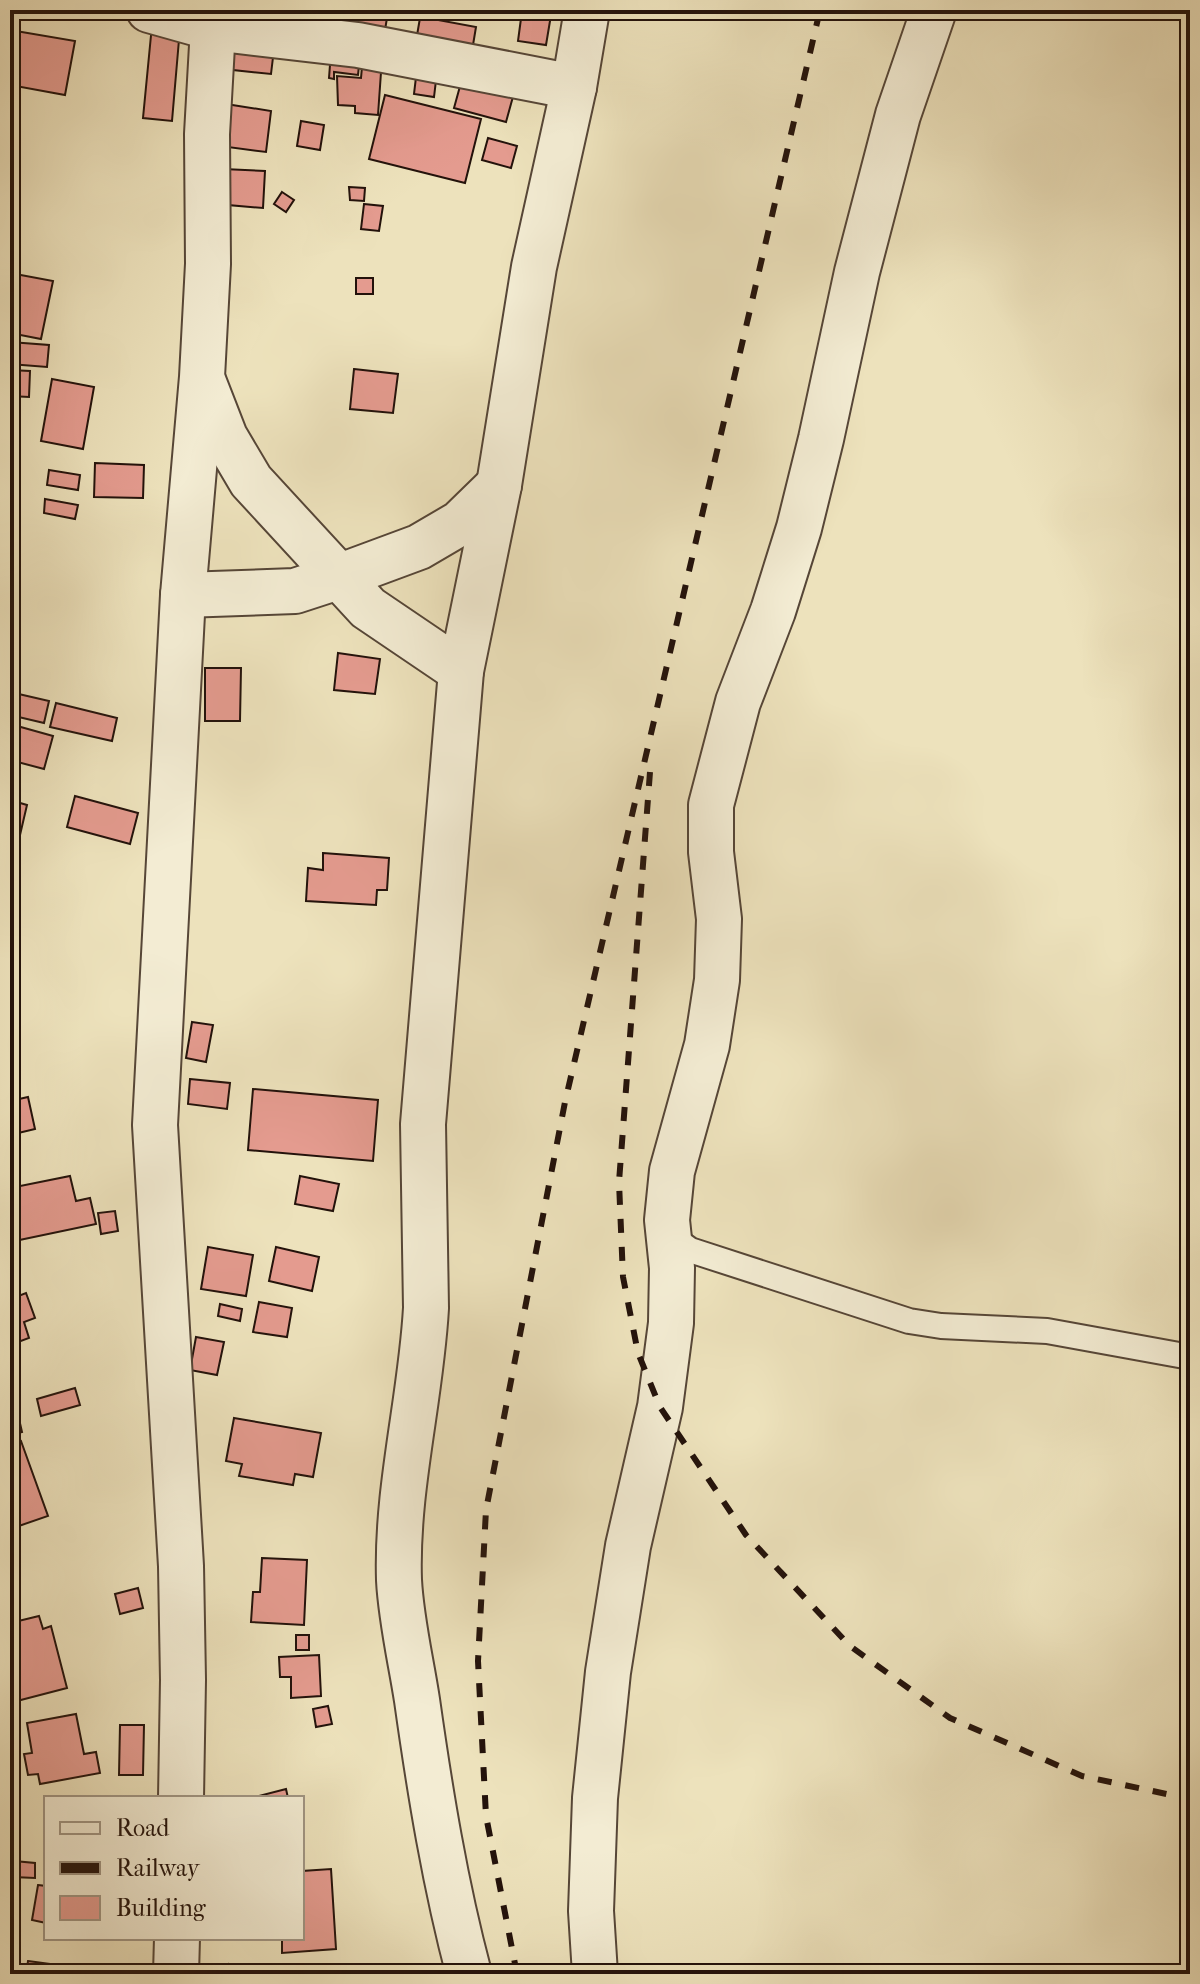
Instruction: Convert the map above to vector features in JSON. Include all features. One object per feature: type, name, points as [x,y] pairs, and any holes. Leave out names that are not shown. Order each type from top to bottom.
[{"type":"street","points":[[149,10],[358,45],[574,87]]},
{"type":"street","points":[[469,1974],[452,1912],[433,1811],[399,1581],[402,1490],[424,1338],[423,1124],[461,671],[499,485],[534,267],[574,87],[587,10]]},
{"type":"street","points":[[595,1974],[591,1911],[595,1798],[608,1672],[628,1546],[660,1407],[671,1323],[672,1268],[667,1220],[672,1171],[707,1045],[717,980],[719,919],[711,852],[713,793],[738,702],[773,611],[799,528],[857,272],[894,129],[934,10]]},
{"type":"street","points":[[181,1796],[181,1566],[155,1125],[183,595],[202,377],[208,264],[207,134],[214,19]]},
{"type":"street","points":[[202,377],[225,437],[251,481],[368,608],[461,671]]},
{"type":"street","points":[[183,595],[295,591],[338,577],[419,547],[460,523],[499,485]]},
{"type":"street","points":[[176,1974],[177,1940]]},
{"type":"lane","points":[[667,1220],[676,1240],[690,1250],[909,1321],[941,1326],[1047,1331],[1190,1357]]},
{"type":"building","points":[[351,10],[440,10],[438,20],[476,27],[472,51],[416,41],[420,18],[388,12],[384,36],[348,31]]},
{"type":"building","points":[[522,11],[551,15],[546,45],[518,41]]},
{"type":"building","points":[[152,25],[180,28],[172,121],[143,118]]},
{"type":"building","points":[[10,30],[75,41],[65,95],[10,85]]},
{"type":"building","points":[[227,44],[274,49],[271,74],[224,69]]},
{"type":"building","points":[[331,52],[360,55],[358,75],[334,72],[334,79],[329,78]]},
{"type":"building","points":[[363,56],[382,58],[378,115],[355,113],[355,106],[338,105],[337,76],[361,78]]},
{"type":"building","points":[[417,69],[437,72],[434,97],[414,94]]},
{"type":"building","points":[[462,79],[514,93],[506,122],[454,108]]},
{"type":"building","points":[[385,95],[481,119],[465,183],[369,159]]},
{"type":"building","points":[[226,104],[271,111],[266,152],[220,146]]},
{"type":"building","points":[[301,121],[324,125],[320,150],[297,146]]},
{"type":"building","points":[[488,138],[517,146],[511,168],[482,160]]},
{"type":"building","points":[[223,169],[265,171],[263,208],[228,205]]},
{"type":"building","points":[[349,187],[365,188],[364,201],[350,200]]},
{"type":"building","points":[[282,192],[294,200],[286,212],[274,204]]},
{"type":"building","points":[[364,204],[383,206],[379,231],[361,229]]},
{"type":"building","points":[[10,273],[53,281],[41,339],[10,333]]},
{"type":"building","points":[[356,278],[373,278],[373,294],[356,294]]},
{"type":"building","points":[[10,342],[49,345],[47,367],[10,364]]},
{"type":"building","points":[[354,369],[398,374],[393,413],[350,409]]},
{"type":"building","points":[[10,370],[30,371],[29,397],[10,396]]},
{"type":"building","points":[[52,379],[94,387],[83,449],[41,441]]},
{"type":"building","points":[[95,463],[144,465],[143,498],[94,497]]},
{"type":"building","points":[[49,470],[80,475],[78,490],[47,485]]},
{"type":"building","points":[[45,499],[78,505],[75,519],[44,513]]},
{"type":"building","points":[[338,653],[380,659],[375,694],[334,690]]},
{"type":"building","points":[[205,668],[241,668],[240,721],[205,721]]},
{"type":"building","points":[[10,692],[49,701],[44,723],[10,715]]},
{"type":"building","points":[[56,703],[117,718],[112,741],[50,727]]},
{"type":"building","points":[[10,724],[53,736],[44,769],[10,760]]},
{"type":"building","points":[[75,796],[138,813],[130,844],[67,827]]},
{"type":"building","points":[[10,800],[27,805],[17,848],[10,847]]},
{"type":"building","points":[[323,853],[389,858],[387,890],[377,890],[376,905],[306,901],[308,868],[323,870]]},
{"type":"building","points":[[192,1022],[213,1025],[206,1062],[186,1058]]},
{"type":"building","points":[[190,1079],[230,1083],[227,1109],[188,1104]]},
{"type":"building","points":[[253,1089],[378,1100],[373,1161],[248,1150]]},
{"type":"building","points":[[28,1097],[35,1129],[10,1135],[10,1101]]},
{"type":"building","points":[[70,1176],[76,1201],[90,1198],[96,1224],[10,1242],[10,1188]]},
{"type":"building","points":[[300,1176],[339,1184],[333,1211],[295,1204]]},
{"type":"building","points":[[115,1211],[118,1231],[101,1234],[98,1213]]},
{"type":"building","points":[[208,1247],[253,1255],[246,1296],[201,1289]]},
{"type":"building","points":[[276,1247],[319,1257],[312,1291],[269,1281]]},
{"type":"building","points":[[10,1280],[16,1297],[26,1293],[35,1318],[24,1322],[29,1338],[10,1345]]},
{"type":"building","points":[[259,1302],[292,1308],[287,1337],[253,1332]]},
{"type":"building","points":[[220,1304],[242,1309],[240,1321],[218,1316]]},
{"type":"building","points":[[196,1337],[224,1342],[217,1375],[190,1370]]},
{"type":"building","points":[[75,1388],[80,1405],[41,1416],[37,1399]]},
{"type":"building","points":[[14,1397],[22,1432],[10,1435],[10,1398]]},
{"type":"building","points":[[234,1418],[321,1433],[313,1477],[295,1474],[293,1485],[239,1476],[242,1464],[226,1461]]},
{"type":"building","points":[[21,1441],[48,1516],[10,1529],[10,1445]]},
{"type":"building","points":[[262,1558],[307,1560],[304,1625],[251,1622],[253,1592],[260,1592]]},
{"type":"building","points":[[138,1588],[143,1608],[120,1614],[115,1594]]},
{"type":"building","points":[[39,1616],[43,1629],[51,1626],[67,1688],[17,1701],[10,1672],[10,1623]]},
{"type":"building","points":[[296,1635],[309,1635],[309,1650],[296,1650]]},
{"type":"building","points":[[319,1655],[321,1696],[291,1698],[291,1677],[280,1677],[279,1657]]},
{"type":"building","points":[[328,1706],[332,1724],[316,1727],[313,1709]]},
{"type":"building","points":[[76,1714],[84,1754],[96,1752],[100,1773],[40,1784],[38,1774],[28,1775],[24,1754],[32,1753],[27,1723]]},
{"type":"building","points":[[120,1725],[144,1725],[143,1775],[119,1775]]},
{"type":"building","points":[[286,1789],[288,1796],[259,1796]]},
{"type":"building","points":[[14,1861],[35,1863],[35,1878],[13,1877]]},
{"type":"building","points":[[331,1869],[336,1949],[282,1953],[282,1940],[304,1940],[304,1871]]},
{"type":"building","points":[[38,1885],[44,1886],[44,1923],[32,1920]]},
{"type":"building","points":[[28,1961],[51,1964],[50,1974],[26,1974]]},
{"type":"building","points":[[229,1964],[265,1973],[265,1974],[226,1974]]},
{"type":"railway","points":[[517,1974],[486,1816],[478,1661],[486,1510],[565,1102],[820,10]]},
{"type":"railway","points":[[650,772],[619,1182],[623,1277],[638,1353],[660,1407],[746,1535],[850,1646],[950,1718],[1082,1776],[1190,1797]]}]
